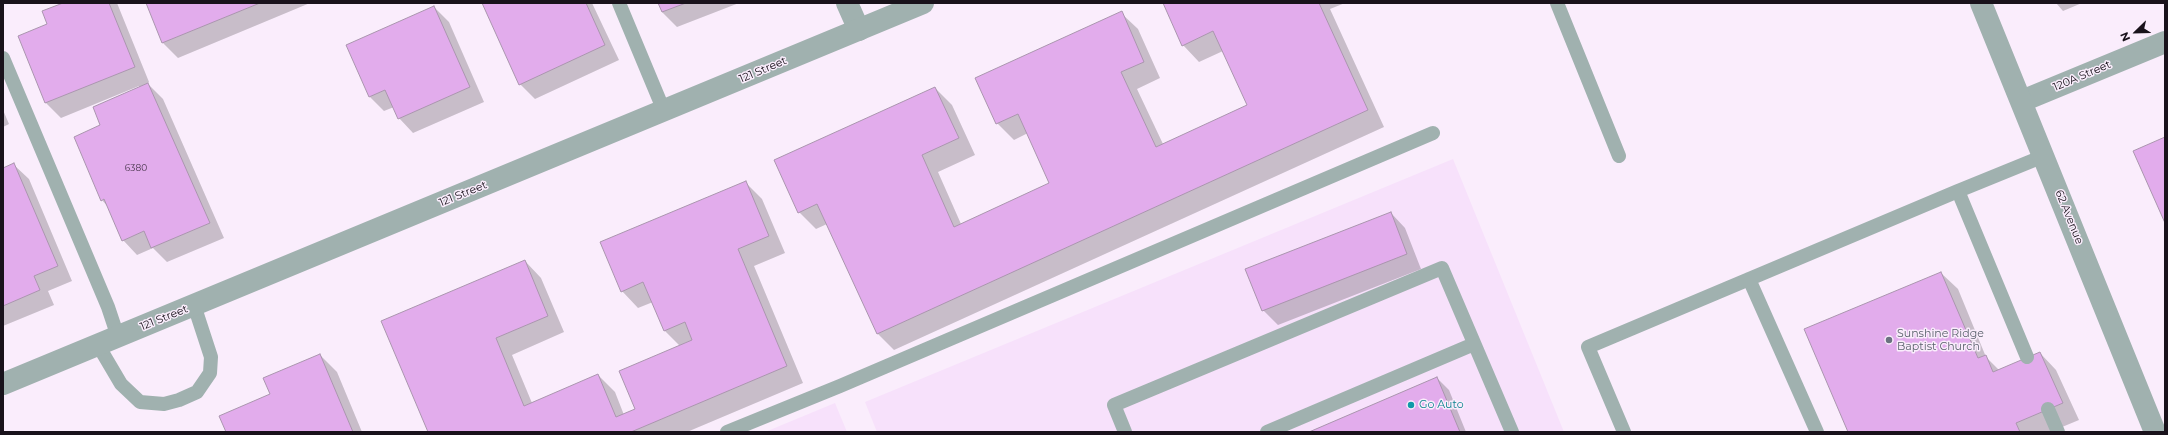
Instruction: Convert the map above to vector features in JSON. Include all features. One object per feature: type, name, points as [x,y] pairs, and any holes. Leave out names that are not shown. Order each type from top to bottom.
[{"type":"street","points":[[847,3],[858,30]]},
{"type":"street","name":"121 Street","points":[[3,384],[923,3]]},
{"type":"street","name":"62 Avenue","points":[[1981,3],[2158,426]]},
{"type":"street","name":"120A Street","points":[[2022,101],[2165,42]]},
{"type":"lane","points":[[619,3],[664,110]]},
{"type":"lane","points":[[1557,3],[1619,156]]},
{"type":"lane","points":[[3,58],[108,307],[108,341],[121,384],[140,402],[164,404],[179,400],[197,392],[210,373],[211,357],[194,305]]},
{"type":"lane","points":[[727,432],[847,383],[1434,133]]},
{"type":"lane","points":[[1624,432],[1588,347],[2044,156]]},
{"type":"lane","points":[[1958,191],[2027,358]]},
{"type":"lane","points":[[1125,432],[1114,405],[1442,268],[1512,432]]},
{"type":"lane","points":[[1749,279],[1817,432]]},
{"type":"lane","points":[[1267,432],[1474,344]]},
{"type":"lane","points":[[2048,409],[2058,432]]},
{"type":"shaded area","name":"Go Auto","points":[[1453,159],[1564,432],[877,432],[865,402]]},
{"type":"shaded area","points":[[835,403],[847,432],[765,432]]},
{"type":"building","points":[[63,3],[109,3],[135,67],[45,103],[18,36],[47,24],[42,11]]},
{"type":"building","points":[[146,3],[260,3],[162,43]]},
{"type":"building","points":[[482,3],[586,3],[605,45],[519,85]]},
{"type":"building","points":[[658,3],[686,3],[662,12]]},
{"type":"building","points":[[1163,3],[1319,3],[1368,110],[877,334],[817,204],[798,213],[774,160],[935,87],[959,138],[922,155],[954,227],[1049,183],[1018,114],[996,124],[975,78],[1122,11],[1144,62],[1121,72],[1156,147],[1247,105],[1213,31],[1182,46]]},
{"type":"building","points":[[434,6],[470,87],[398,119],[385,90],[369,97],[346,45]]},
{"type":"building","points":[[148,83],[210,223],[151,248],[144,231],[122,241],[104,199],[101,201],[74,137],[100,125],[93,107]]},
{"type":"building","points":[[2165,137],[2165,223],[2133,151]]},
{"type":"building","points":[[14,163],[58,266],[34,276],[40,290],[3,306],[3,168]]},
{"type":"building","points":[[746,181],[769,236],[738,249],[787,366],[631,432],[428,432],[381,321],[525,260],[548,316],[496,338],[524,406],[598,374],[616,417],[635,409],[619,371],[692,340],[685,322],[664,331],[643,282],[621,292],[600,242]]},
{"type":"building","points":[[1391,212],[1407,254],[1262,311],[1245,269]]},
{"type":"building","name":"Sunshine Ridge Baptist Church","points":[[1941,272],[1978,358],[1986,355],[1993,372],[2040,352],[2063,403],[2016,423],[2020,432],[1848,432],[1804,329]]},
{"type":"building","points":[[320,354],[353,432],[226,432],[219,416],[270,394],[263,378]]},
{"type":"building","name":"Go Auto","points":[[1437,377],[1460,432],[1309,432]]},
{"type":"place","name":"Sunshine Ridge Baptist Church","points":[[1889,340]]},
{"type":"place","name":"Go Auto","points":[[1411,405]]}]
